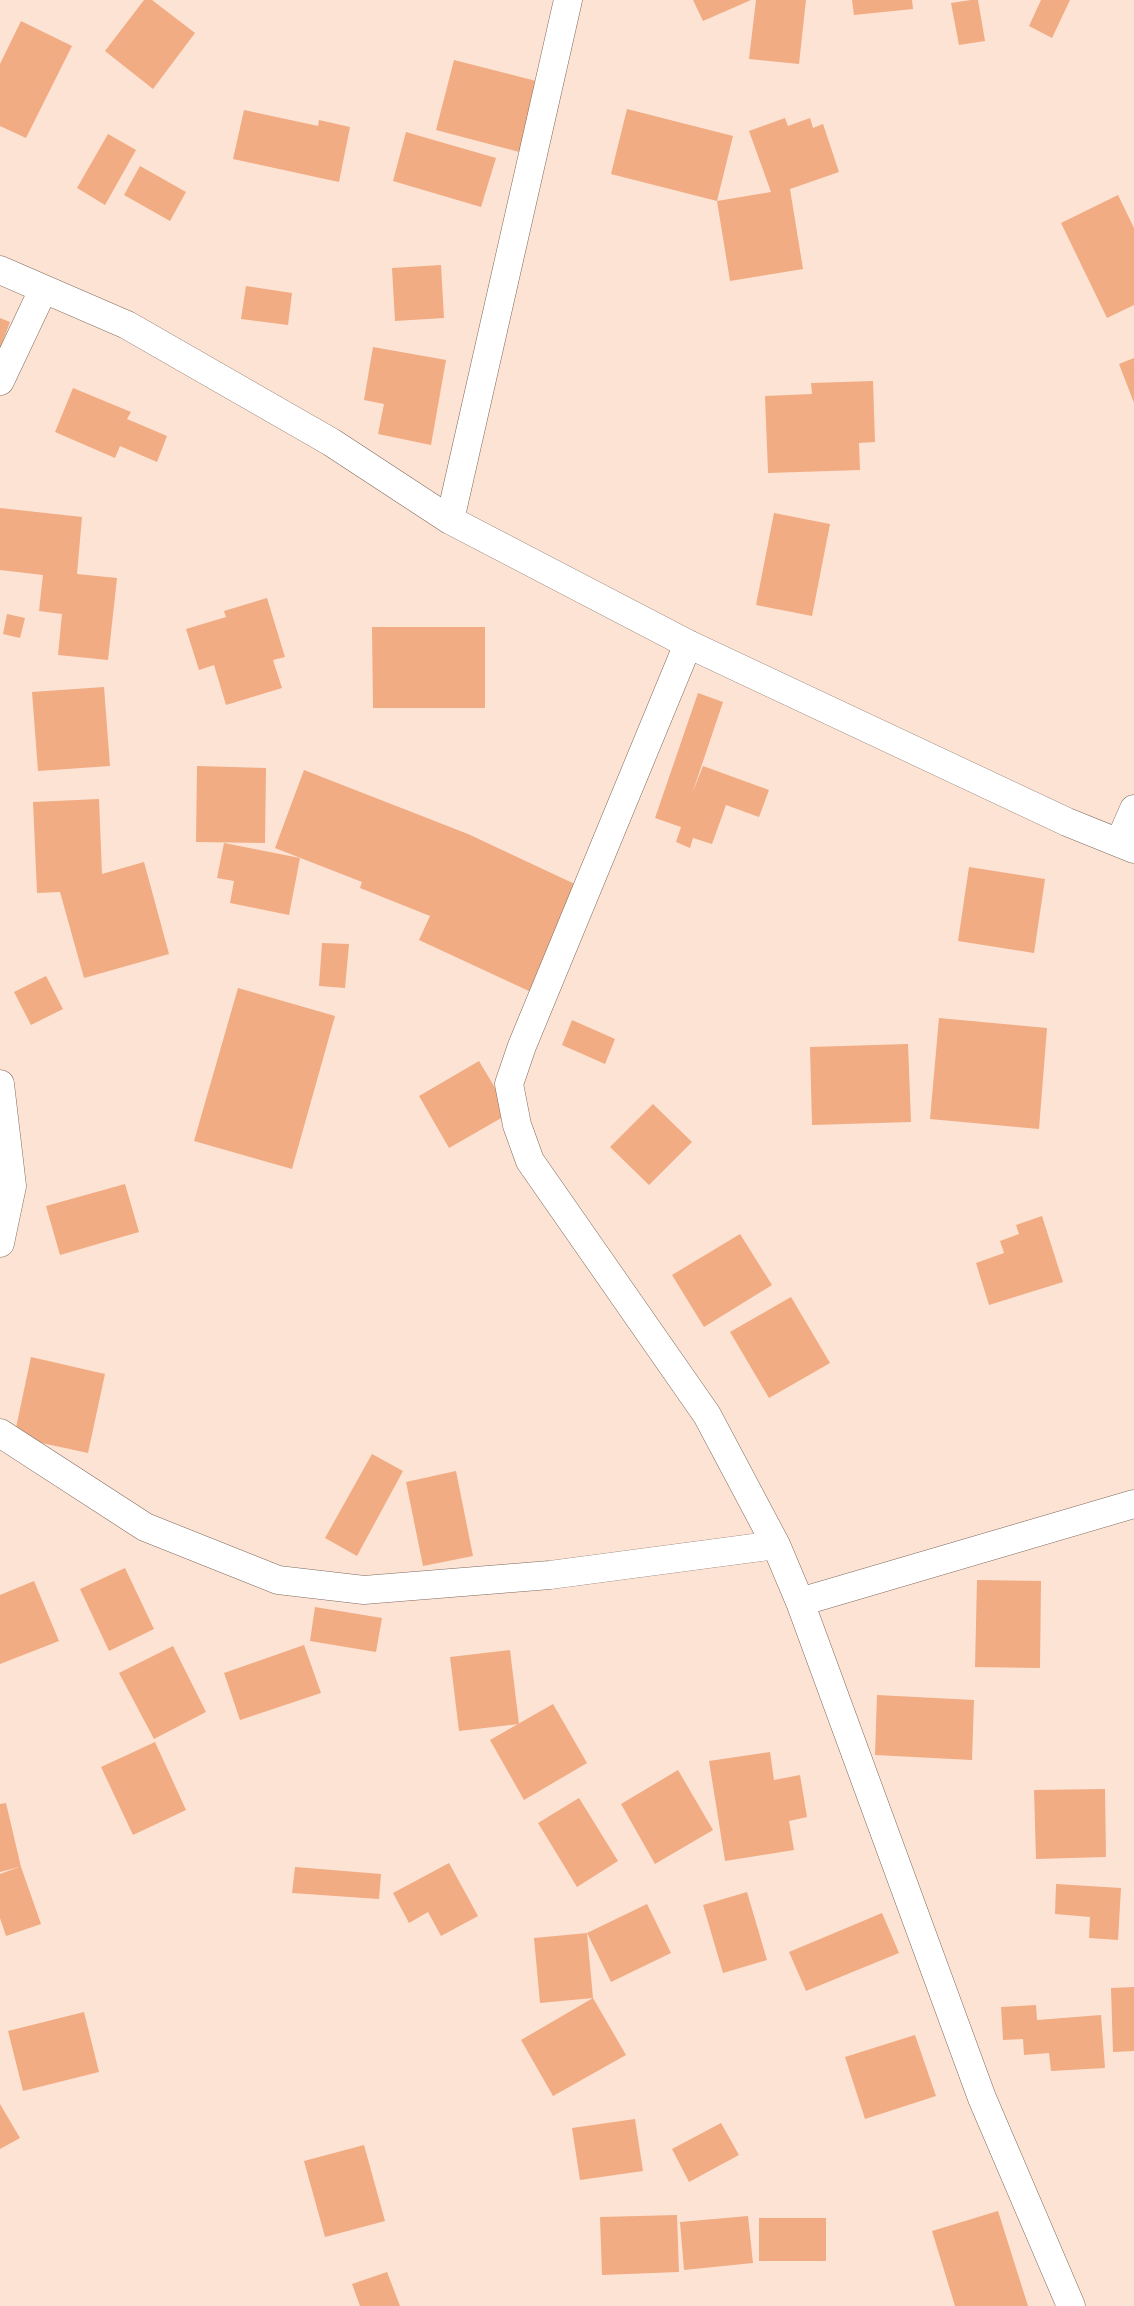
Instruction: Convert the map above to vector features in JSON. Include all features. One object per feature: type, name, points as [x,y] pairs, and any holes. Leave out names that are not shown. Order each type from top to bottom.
[{"type":"street","points":[[450,520],[568,0]]},
{"type":"street","points":[[0,270],[42,290],[127,325],[331,442],[450,520],[688,644],[1067,822],[1126,846],[1134,809]]},
{"type":"street","points":[[0,381],[42,290]]},
{"type":"street","points":[[688,644],[522,1046],[509,1084],[517,1125],[530,1161],[708,1415],[776,1545],[800,1602],[982,2098],[1072,2306]]},
{"type":"street","points":[[0,1084],[12,1186],[0,1242]]},
{"type":"street","points":[[0,1433],[145,1527],[278,1580],[364,1590],[550,1575],[776,1545]]},
{"type":"street","points":[[800,1602],[1134,1504]]},
{"type":"building","points":[[144,0],[152,0],[195,33],[153,89],[105,51]]},
{"type":"building","points":[[693,0],[751,0],[703,21]]},
{"type":"building","points":[[756,0],[806,0],[799,64],[749,59]]},
{"type":"building","points":[[852,0],[912,0],[913,9],[854,15]]},
{"type":"building","points":[[978,0],[985,41],[959,45],[951,3]]},
{"type":"building","points":[[1041,0],[1070,0],[1052,38],[1029,26]]},
{"type":"building","points":[[21,21],[72,46],[26,138],[0,126],[0,64]]},
{"type":"building","points":[[454,60],[544,83],[527,154],[436,130]]},
{"type":"building","points":[[627,109],[733,136],[717,201],[611,174]]},
{"type":"building","points":[[244,110],[318,126],[319,120],[350,127],[339,182],[233,159]]},
{"type":"building","points":[[785,118],[788,126],[810,118],[813,128],[823,124],[839,172],[790,189],[803,269],[730,281],[717,201],[771,192],[749,131]]},
{"type":"building","points":[[406,132],[496,158],[481,207],[393,181]]},
{"type":"building","points":[[108,134],[136,150],[105,205],[77,188]]},
{"type":"building","points":[[140,166],[186,192],[170,221],[124,195]]},
{"type":"building","points":[[1118,195],[1134,228],[1134,305],[1107,318],[1061,223]]},
{"type":"building","points":[[441,265],[444,318],[395,321],[392,268]]},
{"type":"building","points":[[246,286],[292,293],[288,325],[241,319]]},
{"type":"building","points":[[0,318],[10,322],[0,349]]},
{"type":"building","points":[[373,347],[446,360],[431,445],[378,434],[384,404],[364,400]]},
{"type":"building","points":[[1134,358],[1134,403],[1119,364]]},
{"type":"building","points":[[873,381],[875,442],[859,443],[860,470],[768,473],[765,396],[812,394],[811,383]]},
{"type":"building","points":[[73,388],[131,412],[127,419],[167,436],[157,462],[120,446],[115,458],[55,432]]},
{"type":"building","points":[[0,508],[82,517],[77,574],[117,578],[108,660],[58,655],[62,614],[39,611],[43,575],[0,570]]},
{"type":"building","points":[[774,513],[830,524],[812,616],[756,605]]},
{"type":"building","points":[[267,598],[285,657],[273,660],[282,688],[226,705],[214,665],[199,670],[186,629],[226,617],[224,611]]},
{"type":"building","points":[[7,614],[25,618],[20,638],[3,634]]},
{"type":"building","points":[[372,627],[485,627],[485,708],[373,708]]},
{"type":"building","points":[[104,687],[110,766],[38,771],[32,692]]},
{"type":"building","points":[[698,693],[723,702],[692,794],[703,766],[769,790],[759,817],[726,805],[712,844],[693,838],[690,848],[676,842],[681,827],[655,818]]},
{"type":"building","points":[[197,766],[266,768],[265,843],[196,842]]},
{"type":"building","points":[[304,770],[468,834],[579,886],[531,992],[419,940],[430,916],[360,888],[362,882],[275,848]]},
{"type":"building","points":[[99,799],[102,874],[144,862],[169,954],[84,978],[60,892],[37,893],[33,802]]},
{"type":"building","points":[[224,843],[300,858],[289,915],[230,903],[234,881],[217,878]]},
{"type":"building","points":[[969,867],[1045,879],[1034,953],[958,941]]},
{"type":"building","points":[[322,943],[349,944],[345,988],[319,986]]},
{"type":"building","points":[[46,976],[63,1009],[31,1025],[14,992]]},
{"type":"building","points":[[238,988],[335,1016],[292,1169],[194,1141]]},
{"type":"building","points":[[939,1018],[1047,1028],[1039,1129],[930,1119]]},
{"type":"building","points":[[572,1020],[615,1039],[605,1064],[562,1045]]},
{"type":"building","points":[[908,1044],[911,1122],[812,1125],[810,1047]]},
{"type":"building","points":[[479,1061],[510,1113],[449,1148],[419,1096]]},
{"type":"building","points":[[653,1104],[692,1142],[649,1185],[610,1147]]},
{"type":"building","points":[[125,1184],[139,1232],[60,1255],[46,1206]]},
{"type":"building","points":[[1042,1216],[1063,1282],[989,1305],[976,1263],[1004,1253],[1000,1241],[1019,1234],[1016,1225]]},
{"type":"building","points":[[740,1234],[772,1285],[704,1327],[672,1275]]},
{"type":"building","points":[[791,1297],[830,1363],[769,1398],[730,1332]]},
{"type":"building","points":[[31,1357],[105,1374],[88,1453],[14,1437]]},
{"type":"building","points":[[372,1454],[403,1471],[357,1556],[325,1538]]},
{"type":"building","points":[[456,1471],[473,1556],[423,1566],[406,1482]]},
{"type":"building","points":[[125,1568],[154,1629],[109,1651],[80,1589]]},
{"type":"building","points":[[977,1580],[1041,1581],[1040,1668],[975,1667]]},
{"type":"building","points":[[34,1581],[59,1641],[0,1664],[0,1595]]},
{"type":"building","points":[[315,1607],[382,1618],[376,1652],[310,1641]]},
{"type":"building","points":[[304,1645],[321,1693],[240,1720],[224,1673]]},
{"type":"building","points":[[173,1646],[206,1712],[154,1739],[119,1673]]},
{"type":"building","points":[[510,1650],[519,1724],[459,1731],[450,1657]]},
{"type":"building","points":[[877,1695],[974,1700],[972,1760],[875,1755]]},
{"type":"building","points":[[553,1704],[587,1763],[524,1800],[490,1740]]},
{"type":"building","points":[[155,1742],[186,1810],[133,1835],[101,1767]]},
{"type":"building","points":[[770,1752],[774,1780],[800,1775],[807,1817],[789,1821],[794,1850],[725,1861],[709,1761]]},
{"type":"building","points":[[678,1770],[713,1830],[655,1864],[621,1804]]},
{"type":"building","points":[[1105,1789],[1106,1857],[1036,1859],[1034,1790]]},
{"type":"building","points":[[579,1798],[618,1861],[577,1887],[538,1823]]},
{"type":"building","points":[[6,1803],[21,1867],[41,1924],[6,1936],[0,1918],[0,1874],[19,1867],[0,1872],[0,1804]]},
{"type":"building","points":[[449,1863],[478,1916],[441,1936],[428,1912],[409,1923],[393,1893]]},
{"type":"building","points":[[295,1867],[381,1874],[379,1899],[292,1893]]},
{"type":"building","points":[[1056,1884],[1121,1888],[1118,1940],[1089,1938],[1090,1917],[1055,1914]]},
{"type":"building","points":[[747,1892],[767,1960],[723,1973],[703,1905]]},
{"type":"building","points":[[647,1904],[671,1953],[611,1982],[587,1933]]},
{"type":"building","points":[[882,1913],[899,1953],[806,1991],[789,1952]]},
{"type":"building","points":[[587,1933],[593,1998],[540,2003],[534,1938]]},
{"type":"building","points":[[1134,1987],[1134,2051],[1113,2052],[1111,1988]]},
{"type":"building","points":[[593,1998],[626,2055],[553,2096],[521,2040]]},
{"type":"building","points":[[1036,2005],[1037,2020],[1101,2015],[1105,2068],[1051,2071],[1049,2053],[1024,2055],[1023,2039],[1003,2040],[1001,2007]]},
{"type":"building","points":[[84,2012],[99,2072],[23,2091],[8,2031]]},
{"type":"building","points":[[915,2035],[936,2096],[865,2119],[845,2057]]},
{"type":"building","points":[[0,2104],[20,2138],[0,2149]]},
{"type":"building","points":[[635,2119],[643,2171],[580,2180],[572,2128]]},
{"type":"building","points":[[721,2123],[739,2155],[689,2182],[672,2149]]},
{"type":"building","points":[[364,2145],[385,2221],[325,2237],[304,2161]]},
{"type":"building","points":[[998,2211],[1028,2306],[955,2306],[932,2231]]},
{"type":"building","points":[[677,2215],[679,2272],[602,2275],[600,2217]]},
{"type":"building","points":[[748,2216],[753,2263],[684,2270],[680,2222]]},
{"type":"building","points":[[759,2218],[826,2218],[826,2261],[759,2261]]},
{"type":"building","points":[[387,2272],[400,2306],[360,2306],[352,2284]]}]
